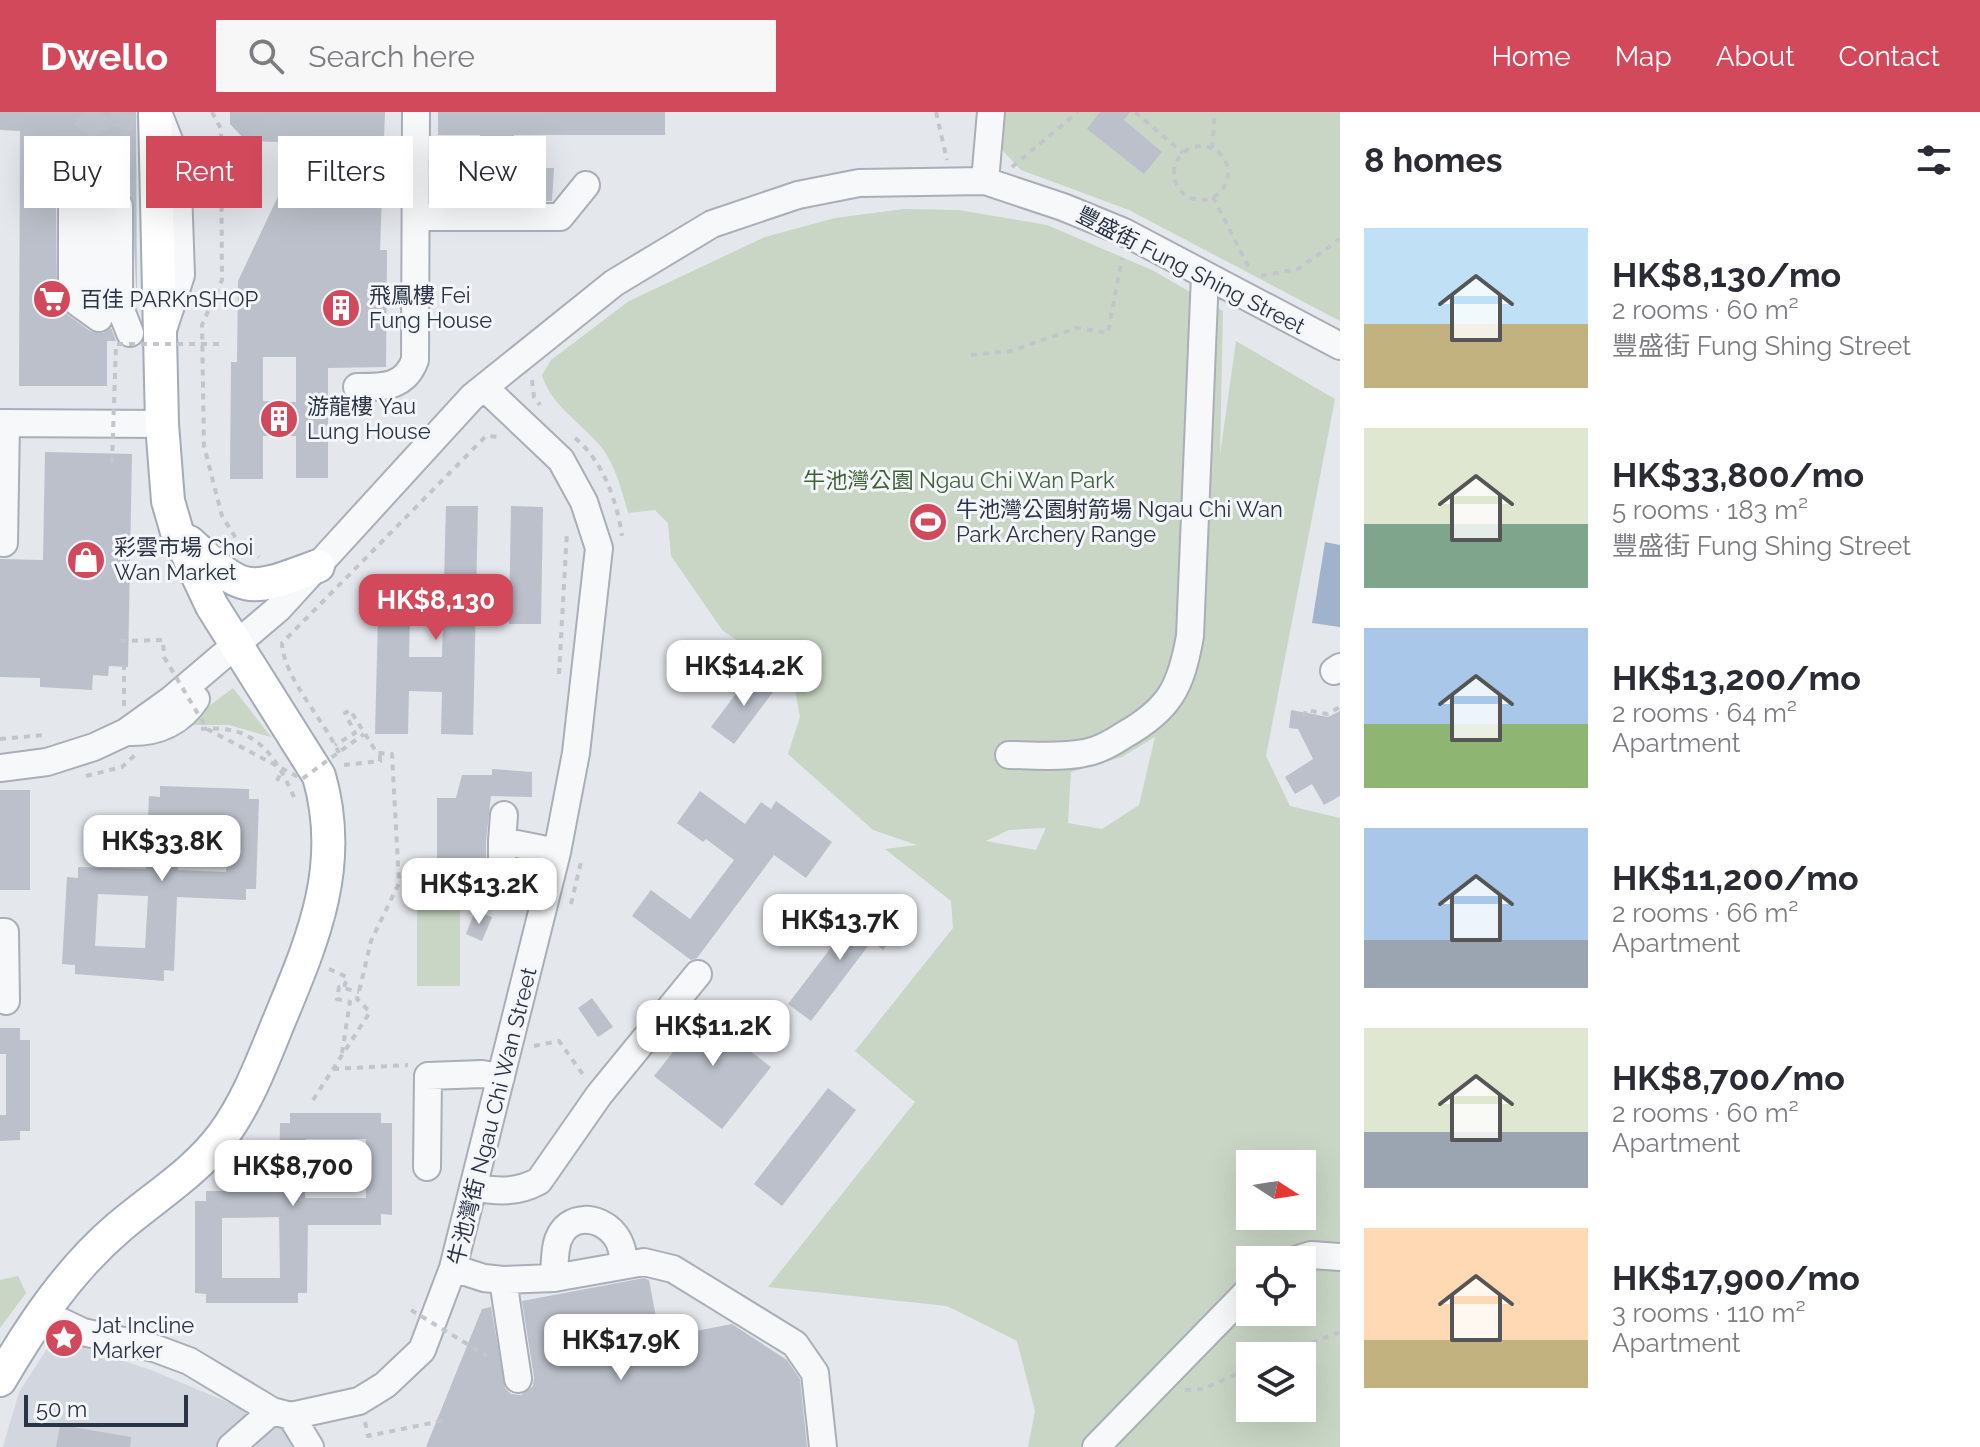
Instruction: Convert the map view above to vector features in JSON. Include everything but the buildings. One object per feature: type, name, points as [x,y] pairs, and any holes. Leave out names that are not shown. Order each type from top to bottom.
[{"type":"main road","points":[[0,1380],[43,1313],[75,1271],[117,1229],[198,1164],[222,1136],[243,1104],[259,1070],[313,937],[326,888],[330,843],[327,805],[319,776],[212,606],[177,532],[168,501],[162,424],[148,346],[157,112]]},
{"type":"main road","points":[[177,532],[233,581],[248,584],[276,581],[318,566]]},
{"type":"street","points":[[357,387],[397,383],[408,374],[415,360],[416,112]]},
{"type":"street","points":[[985,181],[991,112]]},
{"type":"street","name":"豐盛街 Fung Shing Street","points":[[0,768],[47,762],[130,731],[195,670],[238,645],[279,608],[472,397],[614,283],[712,224],[798,195],[859,183],[985,181],[1063,207],[1124,232],[1340,346]]},
{"type":"street","points":[[416,217],[560,217],[586,185]]},
{"type":"street","points":[[99,318],[94,302],[95,206],[119,305],[148,346]]},
{"type":"street","points":[[1009,755],[1086,753],[1109,744],[1152,719],[1173,694],[1185,665],[1190,636],[1205,275]]},
{"type":"street","name":"牛池灣街 Ngau Chi Wan Street","points":[[282,1414],[359,1401],[385,1385],[422,1350],[453,1268],[557,852],[576,753],[599,548],[584,502],[561,460],[485,388]]},
{"type":"street","points":[[4,543],[3,423],[162,424]]},
{"type":"street","points":[[502,871],[503,828],[557,852]]},
{"type":"street","points":[[0,932],[5,932],[6,1001]]},
{"type":"street","points":[[473,1187],[509,1191],[526,1188],[539,1181],[599,1095],[698,974]]},
{"type":"street","points":[[427,1167],[428,1076],[482,1074],[501,1077]]},
{"type":"street","points":[[554,1278],[557,1241],[569,1224],[578,1220],[598,1223],[609,1230],[622,1248],[624,1265]]},
{"type":"street","points":[[1316,1255],[1340,1257]]},
{"type":"street","points":[[453,1268],[503,1280],[554,1278],[644,1262],[673,1269],[795,1344],[815,1373],[823,1447]]},
{"type":"street","points":[[503,1280],[518,1379]]},
{"type":"street","points":[[1096,1447],[1147,1391],[1236,1303]]},
{"type":"street","points":[[43,1313],[83,1332],[154,1348],[189,1361],[282,1414],[310,1447]]},
{"type":"street","points":[[231,1447],[282,1414]]},
{"type":"path","points":[[212,112],[221,129],[222,280],[202,325],[204,446],[214,492],[230,530],[245,549],[265,559]]},
{"type":"path","points":[[936,112],[948,167]]},
{"type":"path","points":[[1013,165],[1078,112]]},
{"type":"path","points":[[1135,112],[1183,153]]},
{"type":"path","points":[[1212,148],[1215,112]]},
{"type":"path","points":[[1197,146],[1212,148],[1220,153],[1228,168],[1225,185],[1213,197],[1196,200],[1188,197],[1177,184],[1175,167],[1183,153],[1197,146]]},
{"type":"path","points":[[1213,197],[1254,278],[1298,269],[1340,239]]},
{"type":"path","points":[[971,355],[1011,351],[1077,328],[1108,333],[1123,251]]},
{"type":"path","points":[[112,463],[116,344],[222,344]]},
{"type":"path","points":[[537,372],[532,380],[534,397],[546,413]]},
{"type":"path","points":[[325,726],[283,660],[282,643],[486,436],[504,438]]},
{"type":"path","points":[[566,554],[567,529]]},
{"type":"path","points":[[120,641],[163,640],[164,657],[207,729],[302,779],[364,734]]},
{"type":"path","points":[[124,665],[130,731]]},
{"type":"path","points":[[175,677],[195,670]]},
{"type":"path","points":[[122,767],[137,702]]},
{"type":"path","points":[[1304,717],[1306,710],[1327,714],[1340,707]]},
{"type":"path","points":[[335,745],[355,733],[345,713],[350,710],[380,754],[380,761],[344,765]]},
{"type":"path","points":[[196,729],[231,730],[263,744],[284,775],[297,804]]},
{"type":"path","points":[[0,739],[57,733]]},
{"type":"path","points":[[313,1100],[370,1012],[357,999],[371,941],[399,883],[392,754],[380,754]]},
{"type":"path","points":[[277,781],[282,770]]},
{"type":"path","points":[[342,1054],[350,1002],[337,999],[339,987],[359,992]]},
{"type":"path","points":[[534,1046],[559,1041],[585,1079]]},
{"type":"path","points":[[418,1321],[424,1309]]},
{"type":"path","points":[[411,1310],[487,1356]]},
{"type":"path","points":[[1314,1342],[1340,1332]]},
{"type":"path","points":[[1147,1391],[1203,1389],[1236,1374]]},
{"type":"path","points":[[365,1422],[368,1436],[446,1420]]},
{"type":"shaded area","points":[[54,1338],[151,1370],[299,1432],[303,1447],[3,1447],[19,1392]]},
{"type":"green space","points":[[1001,112],[1340,112],[1340,321],[1129,210],[1021,170],[1004,152],[998,139]]},
{"type":"green space","name":"牛池灣公園 Ngau Chi Wan Park","points":[[904,209],[959,210],[1047,225],[1152,270],[1223,311],[1220,455],[1236,341],[1335,399],[1266,756],[1290,806],[1340,818],[1340,1447],[1028,1447],[1035,1411],[1017,1341],[947,1306],[768,1287],[915,1102],[855,1051],[953,928],[951,901],[885,849],[917,845],[873,830],[788,754],[800,717],[795,690],[788,678],[723,631],[671,556],[668,523],[655,510],[628,513],[607,455],[559,405],[542,375],[551,360],[629,301],[765,237],[835,218]],"holes":[[[1155,737],[1139,805],[1102,829],[1068,823],[1071,772],[1122,757]],[[1046,828],[1036,850],[986,841],[1009,830]]]},
{"type":"green space","points":[[233,688],[271,737],[229,725],[184,725]]},
{"type":"green space","points":[[417,907],[460,907],[460,986],[417,986]]},
{"type":"green space","points":[[18,1276],[26,1293],[0,1328],[0,1280]]},
{"type":"water","points":[[1325,542],[1340,545],[1340,627],[1312,623]]},
{"type":"tunnel","points":[[81,136],[101,112]]},
{"type":"tunnel","points":[[119,136],[124,112]]},
{"type":"tunnel","points":[[94,136],[100,113]]},
{"type":"place","name":"百佳 PARKnSHOP","points":[[52,299]]},
{"type":"place","name":"飛鳳樓 Fei Fung House","points":[[341,308]]},
{"type":"place","name":"游龍樓 Yau Lung House","points":[[279,419]]},
{"type":"place","name":"牛池灣公園射箭場 Ngau Chi Wan Park Archery Range","points":[[928,522]]},
{"type":"place","name":"彩雲市場 Choi Wan Market","points":[[86,560]]},
{"type":"place","name":"Jat Incline Marker","points":[[64,1338]]}]
